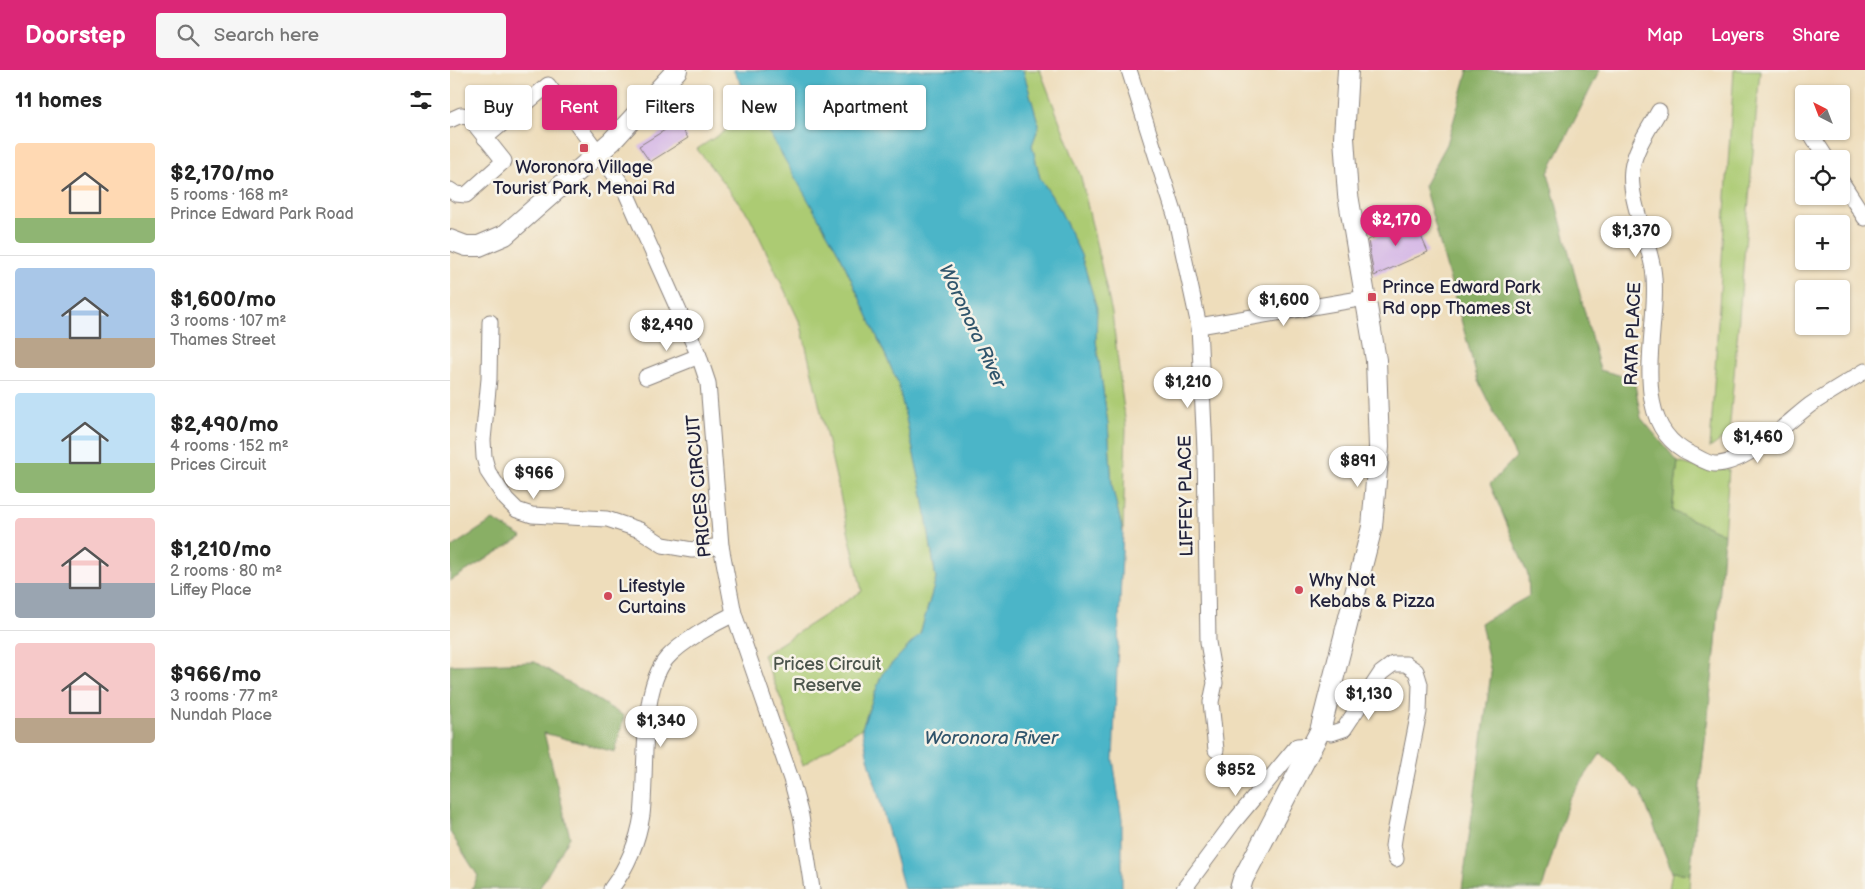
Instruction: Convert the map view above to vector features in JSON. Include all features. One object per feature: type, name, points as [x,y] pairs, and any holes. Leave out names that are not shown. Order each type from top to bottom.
[{"type":"street","points":[[450,240],[466,246],[479,246],[505,235],[600,152],[632,121],[677,70]]},
{"type":"street","name":"LIFFEY PLACE","points":[[1129,70],[1175,215],[1198,326],[1205,450],[1208,642],[1215,683],[1211,702],[1216,750]]},
{"type":"street","points":[[1240,889],[1242,879],[1316,738],[1372,527],[1378,448],[1376,360],[1345,168],[1344,138],[1348,70]]},
{"type":"street","name":"PRICES CIRCUIT","points":[[485,138],[548,85],[600,152],[623,186],[699,356],[708,382],[721,546],[734,614],[791,779],[801,816],[812,889]]},
{"type":"street","name":"RATA PLACE","points":[[1659,111],[1636,153],[1632,171],[1633,193],[1653,270],[1655,295],[1650,394],[1656,416],[1668,436],[1683,450],[1712,464],[1722,464],[1740,457],[1761,444],[1812,404],[1865,371]]},
{"type":"street","points":[[450,120],[461,114],[468,116],[504,161],[466,195],[456,194],[450,190]]},
{"type":"street","points":[[1850,195],[1865,218]]},
{"type":"street","points":[[1198,326],[1365,298]]},
{"type":"street","points":[[490,322],[489,379],[483,440],[484,457],[488,472],[506,500],[517,510],[532,515],[607,519],[640,530],[663,546],[692,550],[721,546]]},
{"type":"street","points":[[646,377],[699,356]]},
{"type":"street","points":[[611,889],[629,860],[639,829],[648,723],[653,688],[658,673],[672,652],[734,614]]},
{"type":"street","points":[[1184,889],[1233,823],[1297,746],[1344,730],[1381,673],[1387,667],[1399,663],[1406,664],[1416,671],[1420,684],[1419,712],[1393,846],[1396,859]]},
{"type":"green space","points":[[1023,70],[1040,70],[1081,177],[1112,313],[1126,427],[1123,532],[1112,486],[1108,424],[1096,341],[1096,308],[1081,255],[1058,206],[1040,178],[1032,145],[1039,126]]},
{"type":"green space","points":[[1468,70],[1600,70],[1548,173],[1600,370],[1634,379],[1641,418],[1678,462],[1672,511],[1724,534],[1716,645],[1690,874],[1672,872],[1641,793],[1601,753],[1569,799],[1542,889],[1462,889],[1491,673],[1481,623],[1529,596],[1528,575],[1490,484],[1516,457],[1478,381],[1424,186],[1447,144]]},
{"type":"green space","points":[[1734,70],[1760,70],[1729,434],[1710,448]]},
{"type":"green space","name":"Prices Circuit Reserve","points":[[726,130],[768,130],[841,257],[898,383],[922,490],[936,579],[920,634],[882,674],[862,728],[803,765],[784,707],[763,655],[862,591],[801,325],[750,217],[697,149]]},
{"type":"green space","points":[[1678,462],[1700,468],[1729,469],[1724,534],[1672,511]]},
{"type":"green space","points":[[493,520],[522,537],[450,581],[450,548]]},
{"type":"green space","points":[[535,662],[624,716],[615,752],[544,733],[570,837],[539,889],[472,889],[478,876],[450,832],[450,665]]},
{"type":"green space","points":[[1672,872],[1690,874],[1689,889],[1669,889]]},
{"type":"water","name":"Woronora River","points":[[733,70],[1023,70],[1039,126],[1032,145],[1040,178],[1058,206],[1081,255],[1097,308],[1096,341],[1108,424],[1112,486],[1123,532],[1113,759],[1122,820],[1122,889],[904,889],[867,754],[862,728],[882,674],[920,634],[936,579],[922,490],[898,383],[841,257],[768,130],[795,130],[795,85],[742,85]]},
{"type":"building","points":[[665,130],[683,130],[688,138],[650,162],[639,146]]},
{"type":"building","points":[[1414,220],[1428,252],[1374,276],[1368,240]]},
{"type":"place","name":"Woronora Village Tourist Park, Menai Rd","points":[[584,148]]},
{"type":"place","name":"Prince Edward Park Rd opp Thames St","points":[[1372,297]]},
{"type":"place","name":"Why Not Kebabs & Pizza","points":[[1299,590]]},
{"type":"place","name":"Lifestyle Curtains","points":[[608,596]]}]
